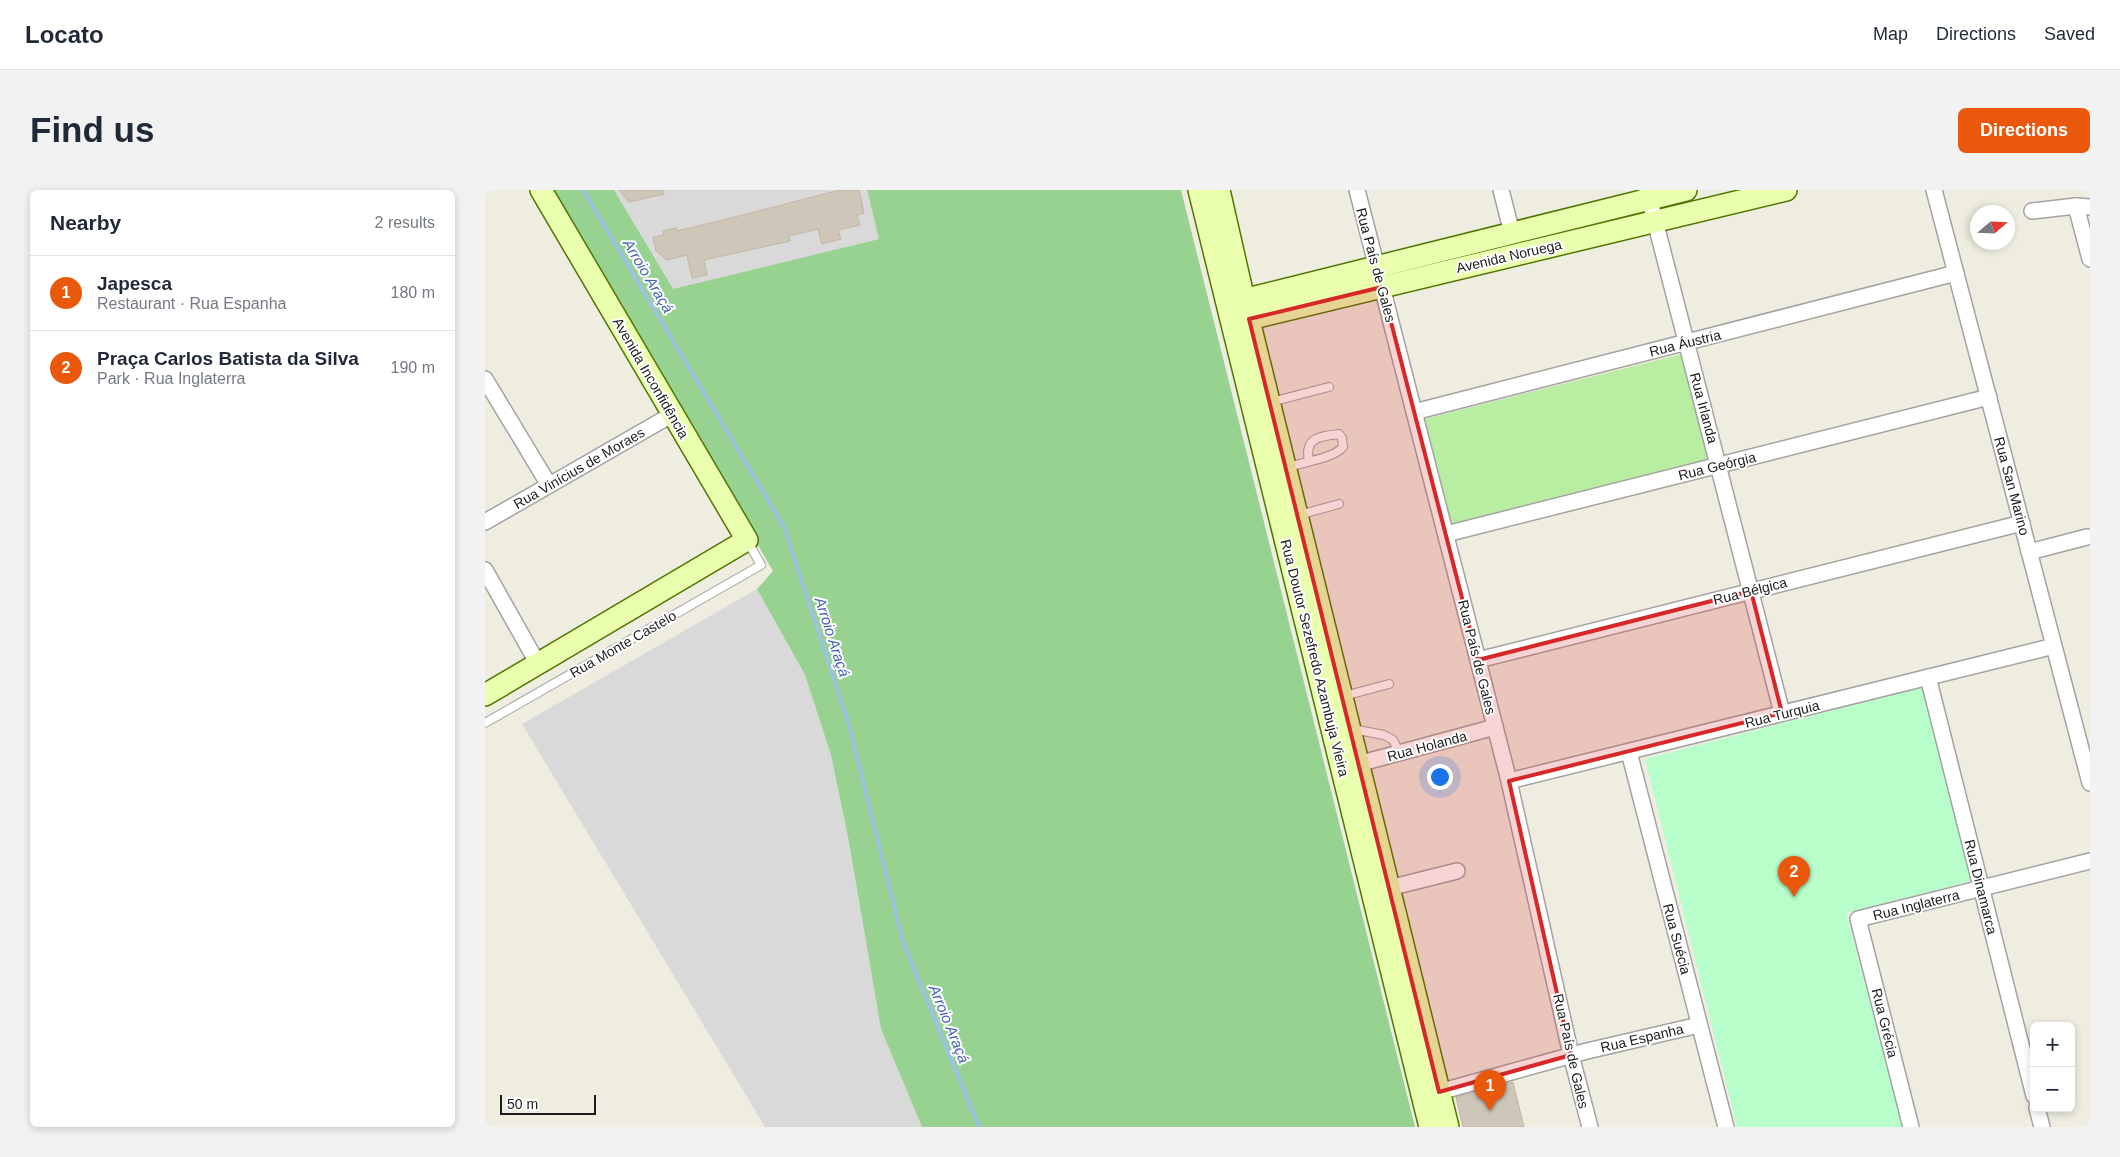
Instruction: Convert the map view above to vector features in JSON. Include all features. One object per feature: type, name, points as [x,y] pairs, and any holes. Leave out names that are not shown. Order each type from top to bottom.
[{"type":"main road","name":"Avenida Inconfidência","points":[[541,190],[747,540]]},
{"type":"main road","name":"Rua Doutor Sezefredo Azambuja Vieira","points":[[1199,190],[1269,403],[1448,1127]]},
{"type":"main road","name":"Rua Doutor Sezefredo Azambuja Vieira","points":[[1219,190],[1238,311],[1430,1127]]},
{"type":"main road","name":"Avenida Noruega","points":[[1379,277],[1512,234],[1648,194],[1686,190]]},
{"type":"main road","name":"Avenida Noruega","points":[[1238,311],[1379,277],[1655,221],[1786,190]]},
{"type":"main road","name":"Rua Monte Castelo","points":[[485,695],[747,540]]},
{"type":"street","name":"Rua País de Gales","points":[[1357,190],[1509,781],[1571,1055],[1590,1127]]},
{"type":"street","points":[[1501,190],[1512,234]]},
{"type":"street","name":"Rua San Marino","points":[[1934,190],[2090,783]]},
{"type":"street","name":"Rua Irlanda","points":[[1648,194],[1782,713]]},
{"type":"street","points":[[2033,211],[2083,207],[2090,259]]},
{"type":"street","name":"Rua Áustria","points":[[1414,412],[1956,273]]},
{"type":"street","points":[[485,379],[549,485]]},
{"type":"street","name":"Rua Geórgia","points":[[1446,534],[1989,398]]},
{"type":"street","name":"Rua Vinícius de Moraes","points":[[485,522],[673,414]]},
{"type":"street","name":"Rua Bélgica","points":[[1478,660],[2022,523]]},
{"type":"street","points":[[2029,552],[2087,537]]},
{"type":"street","points":[[485,570],[538,664]]},
{"type":"street","name":"Rua Turquia","points":[[1509,781],[2054,646]]},
{"type":"street","name":"Rua Dinamarca","points":[[1928,677],[2030,1080]]},
{"type":"street","name":"Rua Holanda","points":[[1359,764],[1495,727]]},
{"type":"street","name":"Rua Suécia","points":[[1629,752],[1726,1127]]},
{"type":"street","name":"Rua Inglaterra","points":[[1858,919],[2090,861]]},
{"type":"street","points":[[1389,888],[1457,872]]},
{"type":"street","name":"Rua Grécia","points":[[1858,919],[1911,1127]]},
{"type":"street","name":"Rua Espanha","points":[[1439,1092],[1571,1055],[1699,1025]]},
{"type":"street","points":[[2038,1112],[2041,1127]]},
{"type":"lane","points":[[1269,403],[1329,387]]},
{"type":"lane","points":[[1285,467],[1309,461],[1339,452],[1343,447],[1342,438],[1339,434],[1309,443],[1307,450],[1309,461]]},
{"type":"lane","points":[[1297,515],[1339,504]]},
{"type":"lane","name":"Avenida Inconfidência","points":[[747,540],[761,565]]},
{"type":"lane","name":"Rua Monte Castelo","points":[[485,723],[761,565]]},
{"type":"lane","points":[[1342,697],[1389,684]]},
{"type":"lane","points":[[1350,729],[1384,735],[1393,740],[1400,754]]},
{"type":"highlighted area","points":[[1382,287],[1478,660],[1751,591],[1782,713],[1509,781],[1571,1055],[1439,1092],[1249,319]]},
{"type":"shaded area","points":[[614,190],[867,190],[879,239],[673,290]]},
{"type":"shaded area","points":[[757,589],[805,675],[831,755],[848,837],[881,1029],[922,1127],[765,1127],[522,724]]},
{"type":"green space","points":[[547,190],[614,190],[673,289],[879,239],[867,190],[1181,190],[1415,1127],[922,1127],[881,1029],[848,837],[831,755],[805,675],[757,589],[773,571]]},
{"type":"green space","points":[[1682,354],[1708,459],[1450,524],[1424,419]]},
{"type":"green space","points":[[1923,687],[1971,881],[1846,913],[1903,1127],[1737,1127],[1645,759]]},
{"type":"building","points":[[619,190],[663,190],[664,194],[629,202]]},
{"type":"building","points":[[840,190],[859,190],[864,213],[857,215],[860,225],[838,230],[841,239],[822,244],[818,229],[789,236],[790,241],[704,260],[707,275],[692,278],[687,255],[667,260],[656,251],[653,237],[664,235],[663,231],[676,228],[677,231]]},
{"type":"building","points":[[1513,1082],[1524,1127],[1463,1127],[1456,1097]]},
{"type":"waterway","name":"Arroio Araçá","points":[[583,190],[784,527],[849,725],[903,942],[979,1127]]},
{"type":"place","name":"Praça Carlos Batista da Silva","points":[[1794,897]]},
{"type":"place","name":"Japesca","points":[[1490,1111]]}]
